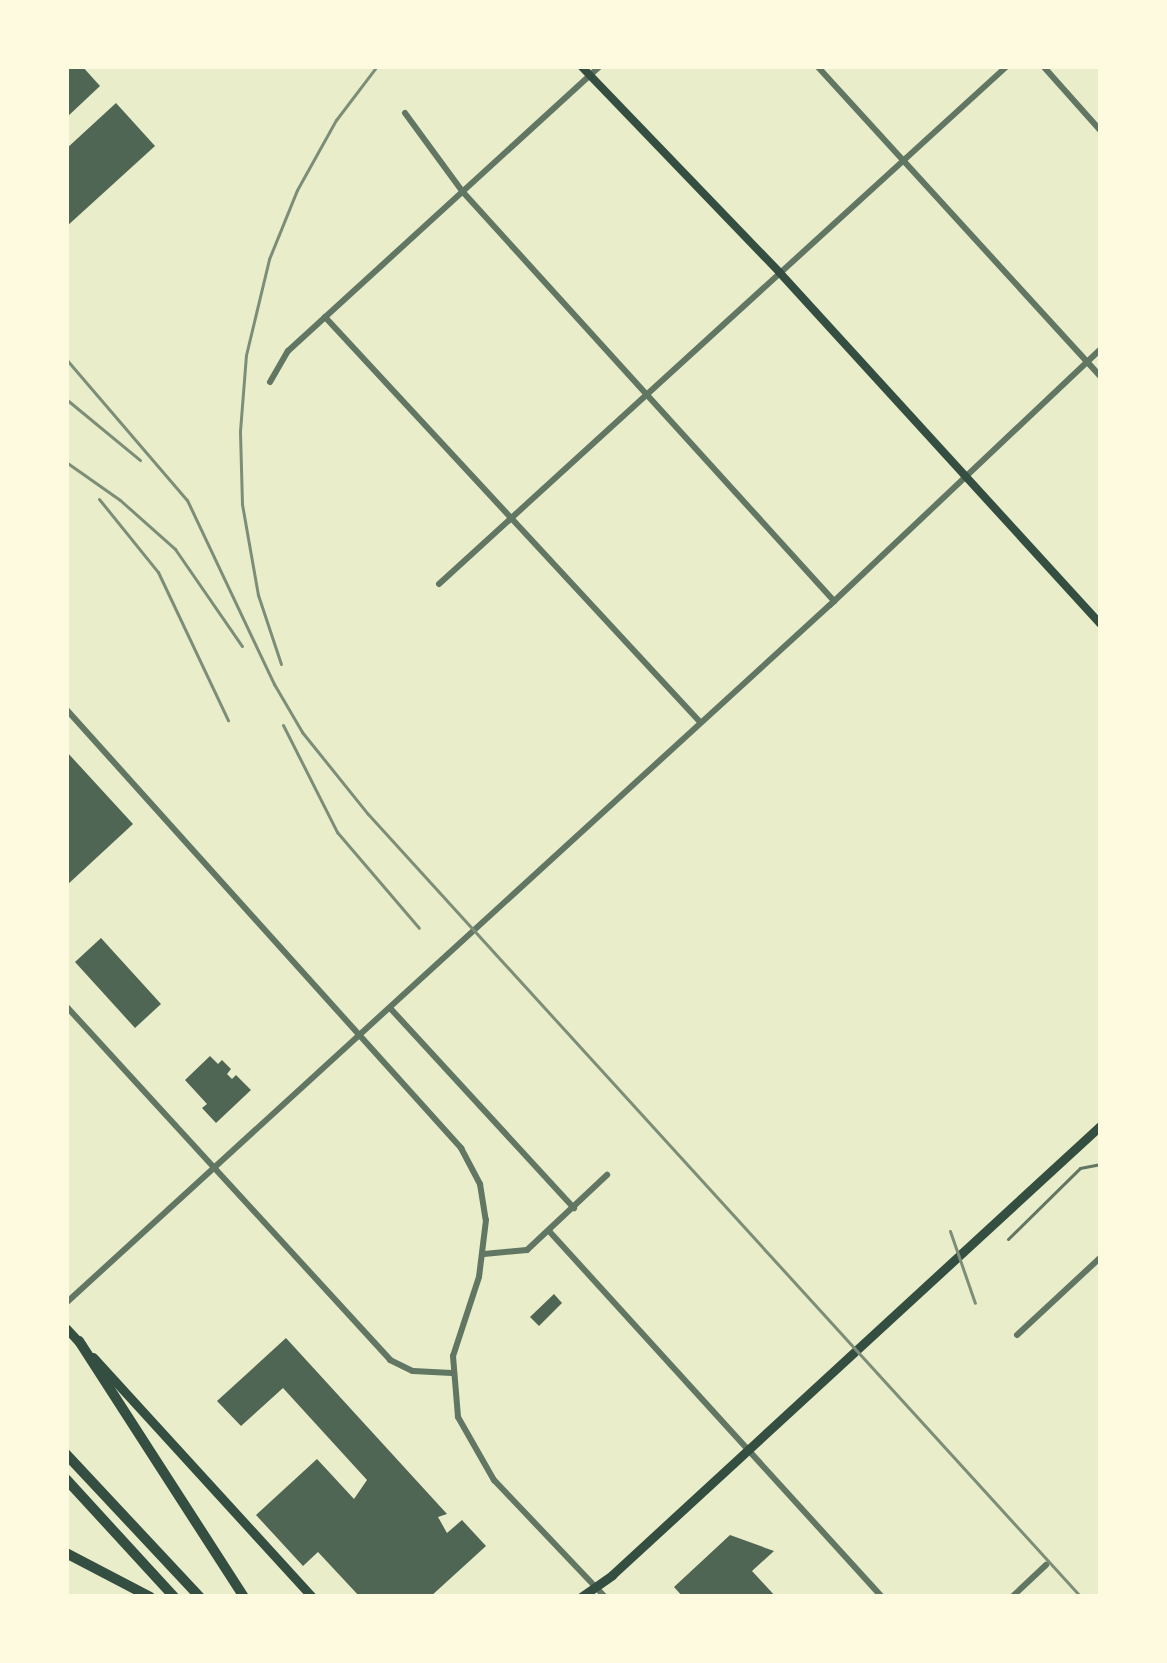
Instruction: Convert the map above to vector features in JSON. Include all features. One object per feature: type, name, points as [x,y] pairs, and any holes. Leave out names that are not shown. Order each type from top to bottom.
[{"type":"highway","points":[[79,1341],[244,1597]]},
{"type":"highway","points":[[66,1454],[200,1597]]},
{"type":"highway","points":[[66,1479],[174,1597]]},
{"type":"highway","points":[[66,1553],[150,1597]]},
{"type":"main road","points":[[581,66],[780,273],[1101,625]]},
{"type":"main road","points":[[581,1597],[654,1537],[1101,1125]]},
{"type":"main road","points":[[66,1328],[312,1597]]},
{"type":"street","points":[[270,382],[288,351],[600,66]]},
{"type":"street","points":[[817,66],[1101,376]]},
{"type":"street","points":[[439,584],[1007,66]]},
{"type":"street","points":[[1043,66],[1101,131]]},
{"type":"street","points":[[405,113],[462,191],[834,601]]},
{"type":"street","points":[[325,317],[516,517],[700,722]]},
{"type":"street","points":[[66,1303],[834,601],[1101,349]]},
{"type":"street","points":[[66,709],[461,1148],[484,1201],[484,1254],[458,1334],[452,1373],[454,1403],[468,1443],[513,1501],[605,1597]]},
{"type":"street","points":[[66,1006],[391,1361],[413,1371],[452,1373]]},
{"type":"street","points":[[389,1007],[574,1208]]},
{"type":"street","points":[[484,1254],[518,1254],[549,1232],[607,1175]]},
{"type":"street","points":[[549,1232],[883,1597]]},
{"type":"street","points":[[1017,1336],[1101,1257]]},
{"type":"street","points":[[1012,1597],[1046,1565]]},
{"type":"lane","points":[[1008,1239],[1081,1168],[1101,1164]]},
{"type":"building","points":[[66,66],[82,66],[100,86],[66,118]]},
{"type":"building","points":[[116,103],[155,146],[66,227],[66,149]]},
{"type":"building","points":[[66,751],[133,824],[66,886]]},
{"type":"building","points":[[101,938],[161,1004],[135,1028],[75,962]]},
{"type":"building","points":[[210,1056],[218,1064],[222,1060],[231,1069],[227,1074],[232,1079],[236,1075],[251,1090],[216,1123],[202,1108],[207,1104],[185,1080]]},
{"type":"building","points":[[554,1294],[562,1303],[539,1326],[530,1317]]},
{"type":"building","points":[[286,1338],[447,1514],[438,1517],[447,1533],[462,1520],[486,1546],[430,1597],[360,1597],[318,1552],[303,1566],[256,1515],[317,1459],[354,1499],[367,1480],[283,1388],[241,1426],[217,1401]]},
{"type":"building","points":[[730,1535],[774,1551],[752,1571],[776,1597],[683,1597],[674,1587]]},
{"type":"railway","points":[[281,664],[258,595],[242,504],[240,431],[246,355],[269,259],[297,190],[336,120],[377,66]]},
{"type":"railway","points":[[66,359],[187,500],[274,684],[302,732],[368,814],[1081,1597]]},
{"type":"railway","points":[[66,399],[140,460]]},
{"type":"railway","points":[[66,462],[120,500],[175,549],[242,646]]},
{"type":"railway","points":[[99,499],[158,572],[228,720]]},
{"type":"railway","points":[[283,725],[337,832],[419,928]]},
{"type":"railway","points":[[950,1231],[975,1303]]}]
